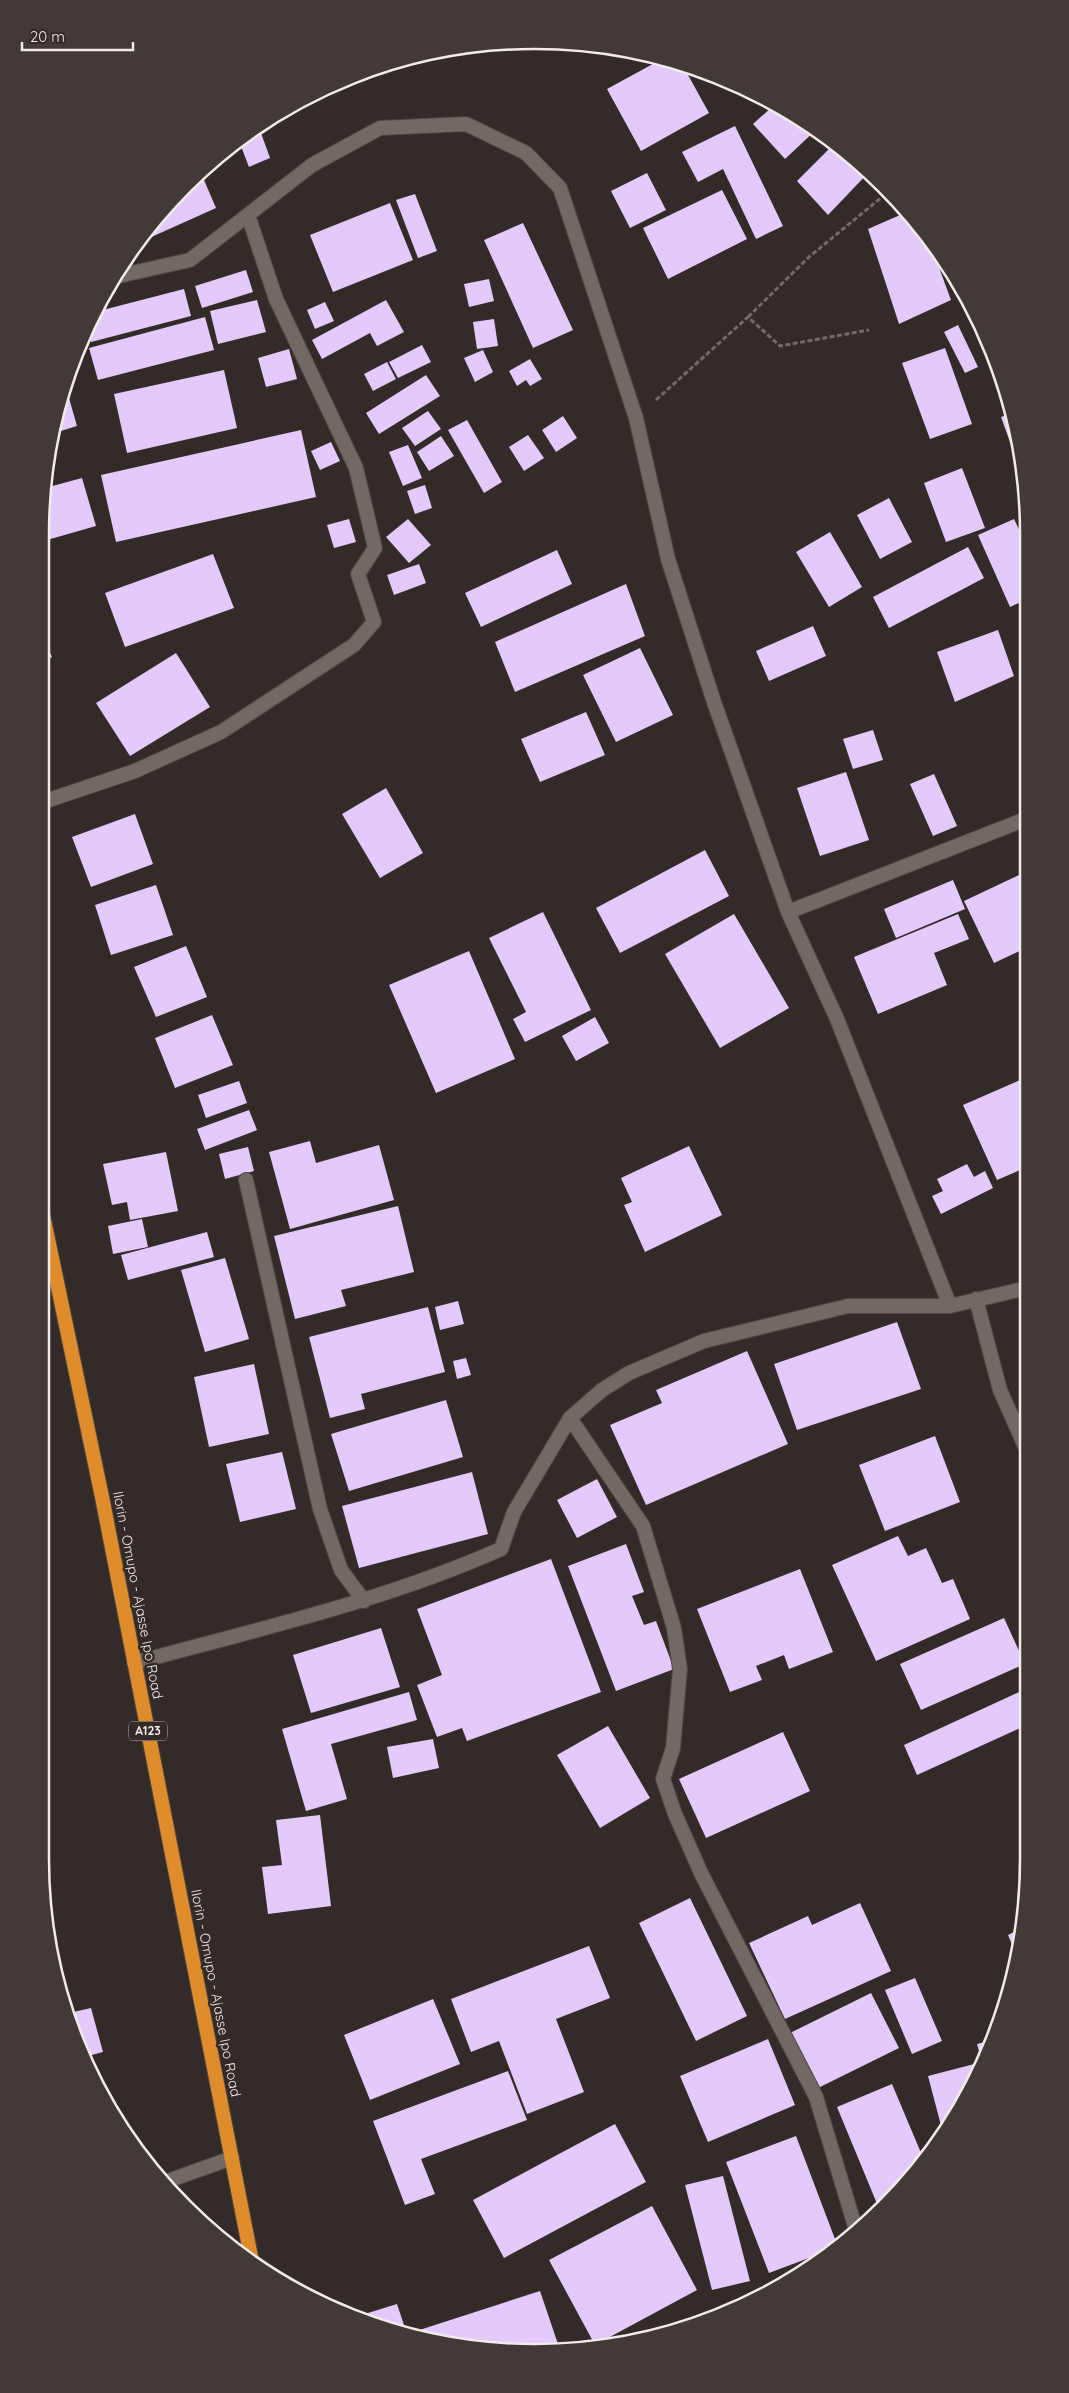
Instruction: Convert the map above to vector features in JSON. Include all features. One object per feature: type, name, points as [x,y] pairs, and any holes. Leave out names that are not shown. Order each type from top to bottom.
[{"type":"highway","name":"Ilorin - Omupo - Ajasse Ipo Road","points":[[49,1245],[134,1663],[250,2252]]},
{"type":"street","points":[[125,275],[190,260],[312,165],[380,128],[466,124],[526,153],[560,188],[636,418],[668,559],[714,702],[788,912],[838,1019],[950,1306]]},
{"type":"street","points":[[49,800],[136,771],[222,732],[354,645],[374,622],[358,574],[375,548],[356,468],[276,299],[248,215]]},
{"type":"street","points":[[788,912],[1020,821]]},
{"type":"street","points":[[246,1180],[320,1509],[341,1570],[364,1600]]},
{"type":"street","points":[[134,1663],[364,1600],[464,1566],[501,1549],[514,1512],[570,1418],[602,1390],[629,1373],[704,1341],[848,1306],[950,1306],[1020,1290]]},
{"type":"street","points":[[976,1299],[1000,1390],[1020,1435]]},
{"type":"street","points":[[570,1418],[643,1526],[674,1628],[680,1669],[673,1748],[663,1779],[675,1814],[701,1873],[816,2097],[854,2224]]},
{"type":"street","points":[[170,2180],[232,2158]]},
{"type":"path","points":[[636,418],[748,317],[810,257],[883,196]]},
{"type":"path","points":[[748,317],[780,346],[869,330]]},
{"type":"building","points":[[654,64],[660,65],[687,74],[709,113],[641,151],[607,89]]},
{"type":"building","points":[[769,110],[810,135],[785,159],[753,124]]},
{"type":"building","points":[[735,126],[783,226],[756,239],[723,169],[698,182],[682,152]]},
{"type":"building","points":[[261,134],[270,158],[249,167],[241,147]]},
{"type":"building","points":[[829,149],[864,177],[828,215],[797,181]]},
{"type":"building","points":[[647,173],[666,210],[630,228],[611,191]]},
{"type":"building","points":[[204,179],[216,208],[150,238],[169,214]]},
{"type":"building","points":[[722,190],[747,239],[668,279],[643,228]]},
{"type":"building","points":[[415,194],[437,251],[418,258],[396,200]]},
{"type":"building","points":[[390,203],[413,260],[333,292],[310,235]]},
{"type":"building","points":[[901,215],[938,266],[951,300],[899,324],[868,229]]},
{"type":"building","points":[[523,223],[573,330],[533,348],[484,240]]},
{"type":"building","points":[[246,270],[253,292],[202,308],[195,286]]},
{"type":"building","points":[[489,279],[494,301],[469,307],[464,284]]},
{"type":"building","points":[[184,289],[191,316],[91,342],[90,340],[105,310]]},
{"type":"building","points":[[257,300],[266,332],[218,344],[210,311]]},
{"type":"building","points":[[386,300],[404,332],[377,346],[370,333],[322,359],[312,340]]},
{"type":"building","points":[[325,302],[334,321],[315,329],[307,310]]},
{"type":"building","points":[[205,317],[214,350],[98,380],[89,348]]},
{"type":"building","points":[[494,319],[498,346],[477,349],[473,322]]},
{"type":"building","points":[[958,325],[978,367],[965,373],[944,332]]},
{"type":"building","points":[[422,345],[431,362],[398,378],[389,362]]},
{"type":"building","points":[[945,348],[972,424],[930,439],[902,363]]},
{"type":"building","points":[[289,349],[297,379],[266,387],[258,358]]},
{"type":"building","points":[[483,350],[493,372],[475,382],[464,358]]},
{"type":"building","points":[[530,359],[542,379],[530,386],[526,380],[517,386],[509,371]]},
{"type":"building","points":[[387,362],[396,379],[373,391],[364,374]]},
{"type":"building","points":[[224,370],[237,428],[127,453],[114,394]]},
{"type":"building","points":[[426,375],[440,396],[379,434],[366,413]]},
{"type":"building","points":[[68,398],[77,426],[60,431],[65,409]]},
{"type":"building","points":[[428,411],[441,429],[415,446],[402,428]]},
{"type":"building","points":[[563,416],[577,438],[556,452],[542,430]]},
{"type":"building","points":[[1005,416],[1012,449],[1001,417]]},
{"type":"building","points":[[467,420],[502,482],[484,493],[448,430]]},
{"type":"building","points":[[301,430],[316,497],[116,542],[101,475]]},
{"type":"building","points":[[528,435],[544,458],[524,471],[509,447]]},
{"type":"building","points":[[441,436],[454,456],[429,471],[417,452]]},
{"type":"building","points":[[331,442],[340,461],[320,470],[311,451]]},
{"type":"building","points":[[408,445],[422,478],[403,486],[389,452]]},
{"type":"building","points":[[962,468],[985,528],[946,542],[924,483]]},
{"type":"building","points":[[82,478],[96,526],[49,539],[52,486]]},
{"type":"building","points":[[425,485],[432,508],[415,514],[407,491]]},
{"type":"building","points":[[889,498],[912,542],[880,559],[857,515]]},
{"type":"building","points":[[349,519],[356,542],[334,548],[327,525]]},
{"type":"building","points":[[408,519],[431,545],[409,563],[386,537]]},
{"type":"building","points":[[1014,519],[1020,531],[1020,602],[1010,607],[978,535]]},
{"type":"building","points":[[830,532],[862,587],[829,607],[796,552]]},
{"type":"building","points":[[968,547],[984,578],[889,628],[873,597]]},
{"type":"building","points":[[557,550],[572,584],[481,627],[465,593]]},
{"type":"building","points":[[213,554],[234,608],[125,647],[105,593]]},
{"type":"building","points":[[419,564],[426,583],[394,595],[387,575]]},
{"type":"building","points":[[626,584],[645,636],[515,692],[495,642]]},
{"type":"building","points":[[813,626],[826,656],[769,681],[756,651]]},
{"type":"building","points":[[998,630],[1014,676],[955,702],[937,652]]},
{"type":"building","points":[[640,648],[673,715],[616,742],[583,675]]},
{"type":"building","points":[[176,653],[210,707],[130,756],[96,703]]},
{"type":"building","points":[[586,712],[605,755],[540,782],[521,739]]},
{"type":"building","points":[[873,730],[883,760],[853,769],[843,739]]},
{"type":"building","points":[[846,772],[869,840],[820,856],[797,788]]},
{"type":"building","points":[[934,774],[957,826],[933,836],[910,784]]},
{"type":"building","points":[[386,788],[423,853],[380,878],[342,814]]},
{"type":"building","points":[[135,814],[153,864],[91,887],[72,837]]},
{"type":"building","points":[[705,850],[729,896],[620,953],[596,908]]},
{"type":"building","points":[[1020,874],[1020,951],[994,963],[964,901]]},
{"type":"building","points":[[953,880],[965,909],[896,938],[884,909]]},
{"type":"building","points":[[156,885],[173,935],[111,955],[95,905]]},
{"type":"building","points":[[543,912],[591,1010],[525,1042],[513,1019],[526,1012],[489,938]]},
{"type":"building","points":[[734,914],[789,1008],[720,1048],[665,954]]},
{"type":"building","points":[[958,914],[969,939],[934,953],[947,985],[878,1014],[854,957]]},
{"type":"building","points":[[186,946],[207,997],[156,1017],[134,967]]},
{"type":"building","points":[[469,951],[515,1059],[436,1093],[389,985]]},
{"type":"building","points":[[212,1015],[233,1065],[175,1088],[155,1038]]},
{"type":"building","points":[[595,1017],[609,1043],[576,1061],[562,1036]]},
{"type":"building","points":[[1020,1080],[1020,1170],[997,1180],[963,1105]]},
{"type":"building","points":[[239,1081],[247,1103],[206,1118],[198,1095]]},
{"type":"building","points":[[249,1110],[257,1130],[205,1150],[197,1129]]},
{"type":"building","points":[[310,1141],[316,1163],[379,1145],[394,1200],[290,1229],[269,1152]]},
{"type":"building","points":[[689,1146],[722,1215],[645,1252],[624,1205],[632,1202],[621,1178]]},
{"type":"building","points":[[248,1147],[254,1171],[225,1179],[219,1154]]},
{"type":"building","points":[[166,1152],[178,1211],[130,1220],[127,1202],[112,1205],[103,1164]]},
{"type":"building","points":[[967,1164],[974,1177],[985,1171],[993,1188],[941,1214],[932,1196],[943,1191],[937,1179]]},
{"type":"building","points":[[398,1206],[414,1272],[341,1290],[346,1306],[295,1319],[274,1236]]},
{"type":"building","points":[[142,1219],[148,1247],[113,1254],[108,1226]]},
{"type":"building","points":[[207,1232],[214,1257],[128,1280],[121,1255]]},
{"type":"building","points":[[225,1258],[249,1339],[205,1352],[181,1270]]},
{"type":"building","points":[[458,1301],[464,1324],[440,1330],[435,1307]]},
{"type":"building","points":[[428,1307],[445,1372],[361,1394],[365,1409],[330,1418],[309,1337]]},
{"type":"building","points":[[897,1322],[921,1389],[797,1430],[774,1364]]},
{"type":"building","points":[[747,1351],[788,1444],[646,1505],[610,1425],[662,1403],[656,1390]]},
{"type":"building","points":[[466,1358],[471,1375],[457,1379],[453,1361]]},
{"type":"building","points":[[254,1364],[269,1434],[209,1447],[194,1377]]},
{"type":"building","points":[[446,1400],[463,1457],[349,1491],[331,1434]]},
{"type":"building","points":[[935,1436],[960,1502],[885,1531],[859,1465]]},
{"type":"building","points":[[282,1452],[296,1509],[240,1522],[226,1464]]},
{"type":"building","points":[[472,1472],[488,1534],[359,1568],[342,1506]]},
{"type":"building","points":[[597,1479],[617,1517],[577,1538],[557,1500]]},
{"type":"building","points":[[898,1536],[908,1556],[926,1548],[942,1583],[953,1579],[970,1619],[876,1661],[832,1565]]},
{"type":"building","points":[[626,1544],[644,1592],[632,1596],[644,1625],[656,1621],[674,1669],[616,1691],[568,1566]]},
{"type":"building","points":[[551,1559],[601,1692],[467,1741],[462,1728],[437,1737],[417,1685],[442,1675],[417,1609]]},
{"type":"building","points":[[800,1569],[833,1652],[789,1669],[784,1655],[756,1666],[762,1680],[730,1692],[697,1609]]},
{"type":"building","points":[[1004,1618],[1020,1653],[1020,1666],[921,1710],[900,1664]]},
{"type":"building","points":[[381,1628],[400,1687],[311,1713],[293,1655]]},
{"type":"building","points":[[409,1692],[417,1720],[331,1744],[347,1799],[306,1811],[282,1729]]},
{"type":"building","points":[[1020,1692],[1020,1728],[917,1775],[904,1745]]},
{"type":"building","points":[[608,1726],[650,1798],[600,1828],[557,1755]]},
{"type":"building","points":[[783,1732],[810,1791],[706,1838],[679,1779]]},
{"type":"building","points":[[433,1739],[439,1768],[393,1778],[387,1747]]},
{"type":"building","points":[[320,1815],[331,1906],[268,1914],[262,1867],[282,1865],[276,1820]]},
{"type":"building","points":[[690,1898],[747,2016],[696,2041],[639,1923]]},
{"type":"building","points":[[860,1903],[891,1971],[785,2019],[749,1943],[808,1916],[812,1925]]},
{"type":"building","points":[[1014,1932],[1012,1945],[1008,1935]]},
{"type":"building","points":[[589,1946],[610,1998],[556,2019],[584,2092],[527,2114],[499,2041],[471,2052],[451,1999]]},
{"type":"building","points":[[915,1978],[942,2041],[912,2054],[885,1990]]},
{"type":"building","points":[[871,1993],[899,2048],[818,2088],[790,2033]]},
{"type":"building","points":[[433,1999],[460,2064],[370,2100],[344,2035]]},
{"type":"building","points":[[91,2008],[103,2052],[91,2055],[74,2012]]},
{"type":"building","points":[[768,2039],[795,2105],[708,2142],[680,2076]]},
{"type":"building","points":[[984,2042],[979,2052],[977,2044]]},
{"type":"building","points":[[974,2064],[941,2124],[928,2076]]},
{"type":"building","points":[[508,2071],[527,2120],[421,2159],[435,2194],[405,2205],[373,2121]]},
{"type":"building","points":[[892,2084],[921,2153],[900,2179],[877,2203],[837,2107]]},
{"type":"building","points":[[615,2124],[646,2182],[504,2258],[473,2200]]},
{"type":"building","points":[[796,2136],[835,2240],[811,2257],[769,2273],[726,2162]]},
{"type":"building","points":[[723,2176],[750,2281],[712,2290],[685,2185]]},
{"type":"building","points":[[652,2206],[697,2290],[607,2339],[593,2341],[549,2260]]},
{"type":"building","points":[[540,2291],[558,2343],[503,2343],[471,2340],[419,2330]]},
{"type":"building","points":[[397,2304],[405,2327],[366,2314]]}]
